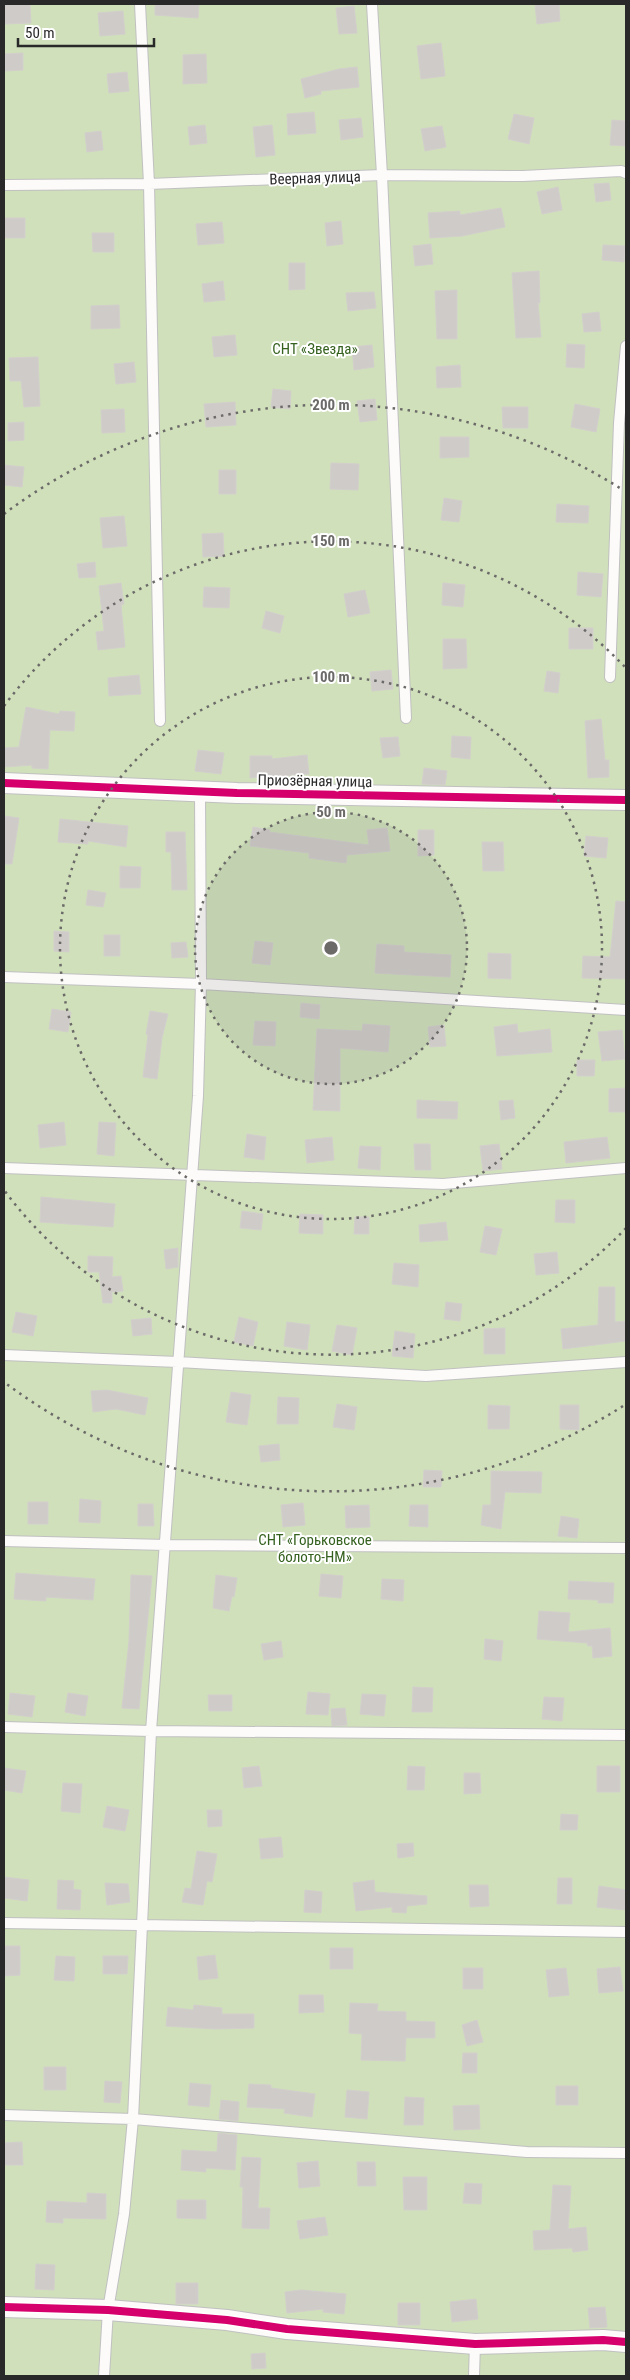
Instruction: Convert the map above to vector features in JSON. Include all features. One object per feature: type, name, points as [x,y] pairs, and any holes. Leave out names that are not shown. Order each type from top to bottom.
[{"type":"street","name":"Приозёрная улица","points":[[4,783],[200,792],[626,800]]},
{"type":"street","points":[[4,2307],[108,2310],[227,2320],[287,2329],[475,2344],[603,2340],[626,2342]]},
{"type":"lane","points":[[140,4],[149,184],[160,721]]},
{"type":"lane","points":[[372,4],[382,175],[406,718]]},
{"type":"lane","name":"Веерная улица","points":[[4,185],[149,184],[382,175],[523,176],[621,171],[626,174]]},
{"type":"lane","points":[[610,677],[619,423],[626,346]]},
{"type":"lane","points":[[104,2376],[108,2310],[124,2214],[133,2119],[151,1731],[198,1096],[201,984],[200,792]]},
{"type":"lane","points":[[4,977],[201,984],[626,1010]]},
{"type":"lane","points":[[4,1168],[443,1184],[626,1168]]},
{"type":"lane","points":[[4,1355],[178,1362],[426,1376],[626,1362]]},
{"type":"lane","points":[[4,1541],[166,1545],[626,1548]]},
{"type":"lane","points":[[4,1727],[151,1731],[626,1735]]},
{"type":"lane","points":[[4,1923],[626,1932]]},
{"type":"lane","points":[[4,2116],[133,2119],[527,2152],[626,2153]]},
{"type":"lane","points":[[474,2376],[475,2344]]},
{"type":"green space","name":"СНТ «Горьковское болото-НМ»","points":[[4,4],[626,4],[626,2376],[4,2376]]},
{"type":"building","points":[[4,4],[30,4],[31,23],[4,24]]},
{"type":"building","points":[[155,4],[199,4],[198,18],[155,15]]},
{"type":"building","points":[[535,4],[559,4],[560,21],[537,24]]},
{"type":"building","points":[[354,6],[357,33],[339,34],[336,8]]},
{"type":"building","points":[[123,11],[125,34],[100,36],[98,13]]},
{"type":"building","points":[[441,43],[445,76],[421,79],[417,46]]},
{"type":"building","points":[[23,53],[23,70],[5,71],[5,54]]},
{"type":"building","points":[[206,54],[207,83],[183,84],[183,55]]},
{"type":"building","points":[[357,67],[359,87],[321,91],[321,94],[305,98],[301,79],[339,69]]},
{"type":"building","points":[[127,72],[129,91],[109,93],[107,74]]},
{"type":"building","points":[[314,112],[316,133],[288,135],[287,114]]},
{"type":"building","points":[[514,114],[534,118],[529,144],[508,139]]},
{"type":"building","points":[[361,118],[363,137],[341,140],[339,120]]},
{"type":"building","points":[[612,120],[626,121],[626,146],[610,145]]},
{"type":"building","points":[[205,125],[207,143],[190,145],[188,127]]},
{"type":"building","points":[[272,125],[275,155],[256,157],[253,127]]},
{"type":"building","points":[[442,126],[446,147],[425,151],[421,129]]},
{"type":"building","points":[[101,131],[103,150],[87,152],[85,133]]},
{"type":"building","points":[[609,183],[611,200],[596,202],[594,184]]},
{"type":"building","points":[[558,187],[562,210],[542,214],[537,192]]},
{"type":"building","points":[[501,208],[505,227],[462,236],[430,238],[428,213],[460,211],[460,215]]},
{"type":"building","points":[[4,218],[25,218],[25,238],[4,238]]},
{"type":"building","points":[[341,221],[343,244],[327,246],[325,223]]},
{"type":"building","points":[[222,222],[224,243],[198,245],[196,224]]},
{"type":"building","points":[[92,233],[114,233],[114,252],[93,252]]},
{"type":"building","points":[[431,244],[433,264],[415,266],[413,246]]},
{"type":"building","points":[[603,245],[625,246],[624,262],[602,260]]},
{"type":"building","points":[[289,263],[305,263],[305,289],[289,290]]},
{"type":"building","points":[[539,271],[540,303],[538,303],[541,337],[516,338],[512,273]]},
{"type":"building","points":[[223,281],[225,300],[204,302],[202,284]]},
{"type":"building","points":[[457,290],[457,339],[437,339],[435,291]]},
{"type":"building","points":[[374,292],[376,308],[348,311],[346,293]]},
{"type":"building","points":[[119,305],[120,328],[91,329],[91,306]]},
{"type":"building","points":[[599,312],[601,331],[584,332],[582,314]]},
{"type":"building","points":[[235,335],[237,355],[214,357],[212,337]]},
{"type":"building","points":[[567,344],[585,345],[584,368],[566,367]]},
{"type":"building","points":[[372,345],[374,367],[354,370],[352,347]]},
{"type":"building","points":[[38,357],[40,406],[24,407],[21,381],[10,381],[9,358]]},
{"type":"building","points":[[134,362],[136,382],[116,384],[114,364]]},
{"type":"building","points":[[460,365],[461,387],[437,388],[436,367]]},
{"type":"building","points":[[273,389],[291,391],[290,409],[271,407]]},
{"type":"building","points":[[375,399],[377,420],[360,422],[357,401]]},
{"type":"building","points":[[235,402],[236,425],[206,427],[204,404]]},
{"type":"building","points":[[575,404],[600,409],[596,432],[571,427]]},
{"type":"building","points":[[502,407],[528,407],[528,428],[503,428]]},
{"type":"building","points":[[124,409],[125,432],[102,433],[101,410]]},
{"type":"building","points":[[24,422],[24,440],[8,441],[8,423]]},
{"type":"building","points":[[440,437],[469,437],[469,457],[440,458]]},
{"type":"building","points":[[331,463],[359,464],[358,490],[330,489]]},
{"type":"building","points":[[4,465],[24,467],[22,487],[4,485]]},
{"type":"building","points":[[219,470],[236,470],[236,494],[219,494]]},
{"type":"building","points":[[444,498],[462,501],[459,522],[441,520]]},
{"type":"building","points":[[557,504],[589,506],[588,523],[556,522]]},
{"type":"building","points":[[124,516],[127,546],[103,548],[100,518]]},
{"type":"building","points":[[223,533],[224,556],[203,557],[202,534]]},
{"type":"building","points":[[95,562],[96,577],[79,578],[77,564]]},
{"type":"building","points":[[578,572],[603,574],[601,597],[577,595]]},
{"type":"building","points":[[121,583],[124,604],[121,605],[125,647],[98,650],[96,632],[104,631],[99,586]]},
{"type":"building","points":[[443,583],[465,585],[463,607],[442,605]]},
{"type":"building","points":[[204,587],[230,588],[229,608],[203,607]]},
{"type":"building","points":[[365,590],[370,613],[348,617],[344,594]]},
{"type":"building","points":[[266,611],[284,616],[280,633],[262,628]]},
{"type":"building","points":[[569,628],[593,628],[593,649],[569,649]]},
{"type":"building","points":[[443,639],[466,639],[467,668],[443,669]]},
{"type":"building","points":[[391,670],[393,689],[372,691],[370,672]]},
{"type":"building","points":[[547,671],[560,673],[558,693],[544,691]]},
{"type":"building","points":[[139,675],[141,694],[109,696],[108,678]]},
{"type":"building","points":[[26,707],[59,714],[60,711],[75,712],[74,731],[50,730],[48,769],[32,768],[32,765],[4,767],[4,748],[19,747]]},
{"type":"building","points":[[601,719],[605,760],[609,760],[609,777],[588,778],[585,721]]},
{"type":"building","points":[[452,736],[471,737],[470,759],[451,757]]},
{"type":"building","points":[[398,737],[400,756],[383,758],[380,738]]},
{"type":"building","points":[[198,750],[224,753],[221,774],[195,771]]},
{"type":"building","points":[[307,755],[309,774],[250,778],[250,756],[272,756],[272,759]]},
{"type":"building","points":[[424,768],[447,771],[445,785],[422,784]]},
{"type":"building","points":[[4,816],[19,818],[12,864],[4,864]]},
{"type":"building","points":[[60,819],[128,826],[126,847],[88,841],[88,844],[58,842]]},
{"type":"building","points":[[253,827],[270,830],[269,832],[369,845],[367,830],[387,828],[390,851],[347,855],[346,863],[309,858],[309,853],[250,846]]},
{"type":"building","points":[[418,830],[434,830],[434,855],[418,856]]},
{"type":"building","points":[[166,832],[185,832],[187,890],[172,890],[171,852],[166,852]]},
{"type":"building","points":[[586,836],[608,838],[606,858],[584,856]]},
{"type":"building","points":[[482,842],[503,842],[504,871],[483,871]]},
{"type":"building","points":[[120,866],[141,867],[140,888],[120,888]]},
{"type":"building","points":[[88,890],[106,893],[103,907],[86,905]]},
{"type":"building","points":[[616,901],[626,902],[626,979],[582,978],[583,956],[610,957]]},
{"type":"building","points":[[54,931],[69,932],[69,952],[54,951]]},
{"type":"building","points":[[104,935],[120,935],[120,956],[104,956]]},
{"type":"building","points":[[255,941],[273,943],[270,965],[252,963]]},
{"type":"building","points":[[186,942],[188,957],[172,958],[171,943]]},
{"type":"building","points":[[377,944],[404,946],[404,952],[451,955],[450,977],[375,973]]},
{"type":"building","points":[[488,953],[511,954],[511,979],[488,978]]},
{"type":"building","points":[[301,1003],[320,1005],[319,1019],[300,1017]]},
{"type":"building","points":[[52,1009],[71,1012],[68,1032],[49,1029]]},
{"type":"building","points":[[150,1011],[168,1014],[162,1038],[157,1079],[143,1077],[148,1035],[146,1034]]},
{"type":"building","points":[[255,1021],[276,1022],[275,1046],[253,1045]]},
{"type":"building","points":[[363,1024],[390,1026],[388,1052],[340,1048],[340,1111],[313,1110],[317,1029],[362,1031]]},
{"type":"building","points":[[517,1024],[518,1033],[550,1029],[552,1052],[497,1056],[494,1027]]},
{"type":"building","points":[[444,1025],[446,1046],[430,1047],[428,1027]]},
{"type":"building","points":[[622,1030],[625,1059],[602,1061],[598,1032]]},
{"type":"building","points":[[577,1060],[595,1060],[594,1076],[577,1076]]},
{"type":"building","points":[[626,1088],[626,1112],[609,1112],[609,1089]]},
{"type":"building","points":[[417,1100],[458,1102],[457,1119],[417,1118]]},
{"type":"building","points":[[513,1100],[515,1118],[501,1120],[499,1101]]},
{"type":"building","points":[[64,1122],[66,1145],[40,1148],[38,1125]]},
{"type":"building","points":[[99,1122],[116,1123],[114,1156],[97,1154]]},
{"type":"building","points":[[247,1134],[266,1137],[264,1160],[244,1157]]},
{"type":"building","points":[[332,1137],[334,1160],[307,1163],[305,1140]]},
{"type":"building","points":[[607,1137],[610,1158],[566,1163],[564,1142]]},
{"type":"building","points":[[414,1144],[430,1144],[431,1170],[415,1170]]},
{"type":"building","points":[[499,1144],[502,1169],[483,1171],[480,1146]]},
{"type":"building","points":[[360,1146],[381,1147],[380,1170],[358,1168]]},
{"type":"building","points":[[41,1197],[115,1204],[113,1227],[40,1222]]},
{"type":"building","points":[[556,1200],[575,1200],[575,1223],[555,1222]]},
{"type":"building","points":[[242,1211],[263,1214],[261,1230],[240,1228]]},
{"type":"building","points":[[300,1214],[323,1215],[323,1234],[299,1233]]},
{"type":"building","points":[[355,1217],[369,1217],[369,1234],[354,1234]]},
{"type":"building","points":[[446,1222],[448,1240],[420,1242],[419,1225]]},
{"type":"building","points":[[485,1226],[502,1229],[496,1255],[480,1252]]},
{"type":"building","points":[[178,1248],[178,1267],[166,1269],[164,1250]]},
{"type":"building","points":[[557,1252],[559,1273],[536,1275],[534,1254]]},
{"type":"building","points":[[88,1256],[113,1257],[112,1277],[121,1276],[123,1291],[112,1292],[112,1303],[103,1303],[99,1272],[88,1272]]},
{"type":"building","points":[[394,1263],[419,1265],[418,1287],[392,1284]]},
{"type":"building","points":[[599,1287],[615,1287],[615,1322],[626,1321],[626,1341],[563,1349],[561,1329],[598,1325]]},
{"type":"building","points":[[446,1302],[462,1304],[460,1321],[444,1319]]},
{"type":"building","points":[[16,1312],[37,1316],[33,1336],[12,1332]]},
{"type":"building","points":[[239,1317],[258,1322],[253,1346],[234,1342]]},
{"type":"building","points":[[151,1318],[152,1334],[133,1336],[131,1320]]},
{"type":"building","points":[[287,1322],[310,1325],[307,1350],[284,1346]]},
{"type":"building","points":[[337,1325],[357,1328],[352,1355],[332,1351]]},
{"type":"building","points":[[505,1328],[505,1354],[484,1354],[484,1329]]},
{"type":"building","points":[[395,1331],[415,1334],[413,1358],[392,1356]]},
{"type":"building","points":[[107,1390],[148,1398],[145,1415],[116,1409],[93,1412],[91,1391]]},
{"type":"building","points":[[231,1392],[251,1395],[247,1425],[226,1422]]},
{"type":"building","points":[[278,1397],[299,1398],[298,1424],[277,1424]]},
{"type":"building","points":[[337,1404],[357,1407],[354,1430],[333,1427]]},
{"type":"building","points":[[488,1405],[510,1406],[509,1429],[488,1429]]},
{"type":"building","points":[[560,1405],[579,1405],[579,1430],[560,1429]]},
{"type":"building","points":[[279,1444],[280,1460],[261,1462],[259,1446]]},
{"type":"building","points":[[424,1470],[442,1471],[441,1487],[423,1487]]},
{"type":"building","points":[[491,1471],[542,1472],[541,1493],[505,1492],[501,1529],[481,1525],[483,1505],[491,1505]]},
{"type":"building","points":[[80,1499],[101,1501],[100,1523],[79,1522]]},
{"type":"building","points":[[28,1502],[48,1502],[48,1524],[28,1524]]},
{"type":"building","points":[[303,1503],[305,1525],[283,1527],[281,1505]]},
{"type":"building","points":[[138,1504],[153,1504],[154,1526],[138,1526]]},
{"type":"building","points":[[369,1505],[370,1527],[346,1528],[345,1506]]},
{"type":"building","points":[[410,1505],[428,1505],[428,1527],[409,1526]]},
{"type":"building","points":[[561,1516],[579,1519],[577,1538],[558,1536]]},
{"type":"building","points":[[16,1573],[95,1579],[93,1600],[46,1597],[46,1601],[14,1599]]},
{"type":"building","points":[[321,1574],[343,1576],[341,1598],[319,1596]]},
{"type":"building","points":[[131,1575],[152,1576],[139,1709],[122,1708],[129,1641]]},
{"type":"building","points":[[216,1575],[237,1578],[234,1597],[232,1596],[229,1611],[213,1608]]},
{"type":"building","points":[[382,1579],[404,1580],[403,1601],[381,1599]]},
{"type":"building","points":[[569,1581],[614,1583],[613,1603],[598,1603],[598,1600],[568,1599]]},
{"type":"building","points":[[539,1611],[570,1613],[568,1632],[610,1628],[612,1656],[593,1658],[592,1646],[588,1646],[587,1643],[537,1639]]},
{"type":"building","points":[[485,1639],[503,1641],[501,1661],[484,1659]]},
{"type":"building","points":[[281,1641],[283,1657],[264,1660],[261,1644]]},
{"type":"building","points":[[413,1687],[433,1688],[432,1712],[412,1712]]},
{"type":"building","points":[[308,1692],[330,1694],[328,1715],[306,1714]]},
{"type":"building","points":[[10,1693],[35,1696],[32,1717],[8,1714]]},
{"type":"building","points":[[68,1693],[88,1696],[85,1716],[65,1712]]},
{"type":"building","points":[[362,1694],[386,1695],[384,1716],[360,1714]]},
{"type":"building","points":[[208,1695],[232,1695],[232,1711],[209,1711]]},
{"type":"building","points":[[544,1697],[564,1698],[562,1721],[542,1719]]},
{"type":"building","points":[[345,1708],[347,1725],[332,1726],[331,1709]]},
{"type":"building","points":[[259,1766],[262,1786],[244,1788],[242,1768]]},
{"type":"building","points":[[408,1766],[425,1767],[424,1790],[407,1790]]},
{"type":"building","points":[[597,1766],[620,1766],[620,1792],[597,1792]]},
{"type":"building","points":[[4,1768],[26,1771],[22,1793],[4,1790]]},
{"type":"building","points":[[464,1773],[480,1773],[481,1793],[464,1794]]},
{"type":"building","points":[[63,1783],[82,1784],[80,1813],[61,1811]]},
{"type":"building","points":[[107,1806],[129,1810],[125,1831],[103,1827]]},
{"type":"building","points":[[207,1810],[222,1810],[222,1826],[208,1827]]},
{"type":"building","points":[[561,1814],[578,1815],[577,1830],[560,1830]]},
{"type":"building","points":[[281,1837],[283,1857],[261,1859],[259,1839]]},
{"type":"building","points":[[413,1843],[414,1856],[398,1858],[397,1844]]},
{"type":"building","points":[[197,1851],[217,1854],[212,1882],[207,1881],[203,1905],[182,1902],[185,1888],[191,1889]]},
{"type":"building","points":[[4,1877],[29,1880],[27,1901],[4,1898]]},
{"type":"building","points":[[558,1878],[572,1878],[572,1904],[557,1904]]},
{"type":"building","points":[[58,1880],[74,1881],[73,1889],[81,1890],[80,1910],[57,1909]]},
{"type":"building","points":[[374,1880],[375,1892],[427,1896],[427,1904],[407,1906],[406,1913],[392,1912],[392,1907],[356,1911],[353,1883]]},
{"type":"building","points":[[105,1883],[128,1884],[130,1902],[107,1905]]},
{"type":"building","points":[[469,1885],[488,1885],[489,1906],[470,1907]]},
{"type":"building","points":[[599,1886],[626,1890],[625,1910],[597,1907]]},
{"type":"building","points":[[305,1890],[322,1892],[321,1913],[304,1912]]},
{"type":"building","points":[[4,1946],[20,1946],[20,1975],[4,1976]]},
{"type":"building","points":[[330,1948],[353,1948],[353,1969],[330,1969]]},
{"type":"building","points":[[215,1955],[218,1978],[199,1980],[197,1957]]},
{"type":"building","points":[[56,1956],[75,1957],[74,1981],[54,1980]]},
{"type":"building","points":[[103,1956],[128,1956],[127,1974],[103,1974]]},
{"type":"building","points":[[620,1967],[623,1991],[599,1993],[597,1969]]},
{"type":"building","points":[[463,1968],[483,1968],[483,1989],[463,1989]]},
{"type":"building","points":[[566,1968],[569,1995],[549,1997],[546,1970]]},
{"type":"building","points":[[299,1995],[323,1995],[324,2012],[299,2013]]},
{"type":"building","points":[[350,2003],[378,2004],[377,2011],[406,2012],[406,2021],[435,2022],[435,2038],[406,2038],[405,2061],[361,2060],[362,2034],[349,2033]]},
{"type":"building","points":[[194,2005],[222,2008],[222,2014],[254,2014],[254,2028],[215,2029],[166,2026],[168,2007],[193,2010]]},
{"type":"building","points":[[477,2020],[483,2042],[467,2046],[462,2025]]},
{"type":"building","points":[[463,2053],[477,2053],[477,2073],[462,2073]]},
{"type":"building","points":[[44,2067],[66,2067],[66,2090],[44,2090]]},
{"type":"building","points":[[105,2081],[122,2082],[120,2103],[104,2102]]},
{"type":"building","points":[[190,2083],[211,2085],[209,2107],[188,2105]]},
{"type":"building","points":[[249,2084],[271,2085],[271,2088],[315,2094],[312,2117],[284,2113],[285,2109],[247,2107]]},
{"type":"building","points":[[556,2086],[578,2086],[578,2105],[556,2105]]},
{"type":"building","points":[[347,2090],[369,2092],[367,2119],[345,2117]]},
{"type":"building","points":[[405,2097],[424,2098],[423,2125],[404,2125]]},
{"type":"building","points":[[221,2100],[239,2102],[238,2121],[219,2119]]},
{"type":"building","points":[[479,2105],[480,2129],[454,2130],[453,2106]]},
{"type":"building","points":[[218,2133],[237,2135],[235,2170],[206,2168],[206,2172],[181,2170],[182,2150],[217,2152]]},
{"type":"building","points":[[22,2142],[23,2165],[4,2165],[4,2143]]},
{"type":"building","points":[[242,2157],[261,2158],[258,2208],[270,2208],[269,2229],[242,2228],[243,2187],[240,2187]]},
{"type":"building","points":[[318,2161],[320,2186],[299,2188],[297,2163]]},
{"type":"building","points":[[357,2162],[375,2162],[376,2186],[358,2186]]},
{"type":"building","points":[[403,2177],[427,2177],[427,2210],[404,2210]]},
{"type":"building","points":[[465,2183],[482,2184],[481,2204],[463,2203]]},
{"type":"building","points":[[553,2185],[571,2186],[568,2229],[586,2227],[588,2250],[573,2252],[572,2248],[534,2250],[533,2231],[550,2230]]},
{"type":"building","points":[[87,2193],[106,2194],[106,2219],[63,2218],[63,2223],[46,2222],[47,2201],[87,2203]]},
{"type":"building","points":[[177,2200],[206,2200],[206,2219],[177,2218]]},
{"type":"building","points":[[325,2217],[328,2235],[300,2239],[297,2221]]},
{"type":"building","points":[[36,2264],[55,2265],[54,2290],[35,2289]]},
{"type":"building","points":[[176,2283],[198,2283],[198,2304],[176,2304]]},
{"type":"building","points":[[301,2290],[346,2294],[344,2314],[323,2312],[323,2309],[287,2313],[285,2292]]},
{"type":"building","points":[[476,2299],[478,2319],[452,2322],[450,2302]]},
{"type":"building","points":[[398,2303],[420,2303],[420,2325],[398,2325]]},
{"type":"building","points":[[605,2307],[607,2327],[590,2328],[588,2308]]},
{"type":"building","points":[[265,2353],[266,2368],[252,2369],[251,2354]]},
{"type":"cycle path","points":[[4,783],[237,793],[626,800]]},
{"type":"cycle path","points":[[4,2307],[108,2310],[227,2320],[287,2329],[475,2344],[603,2340],[626,2342]]},
{"type":"park label","name":"СНТ «Звезда»","points":[[315,349]]}]
